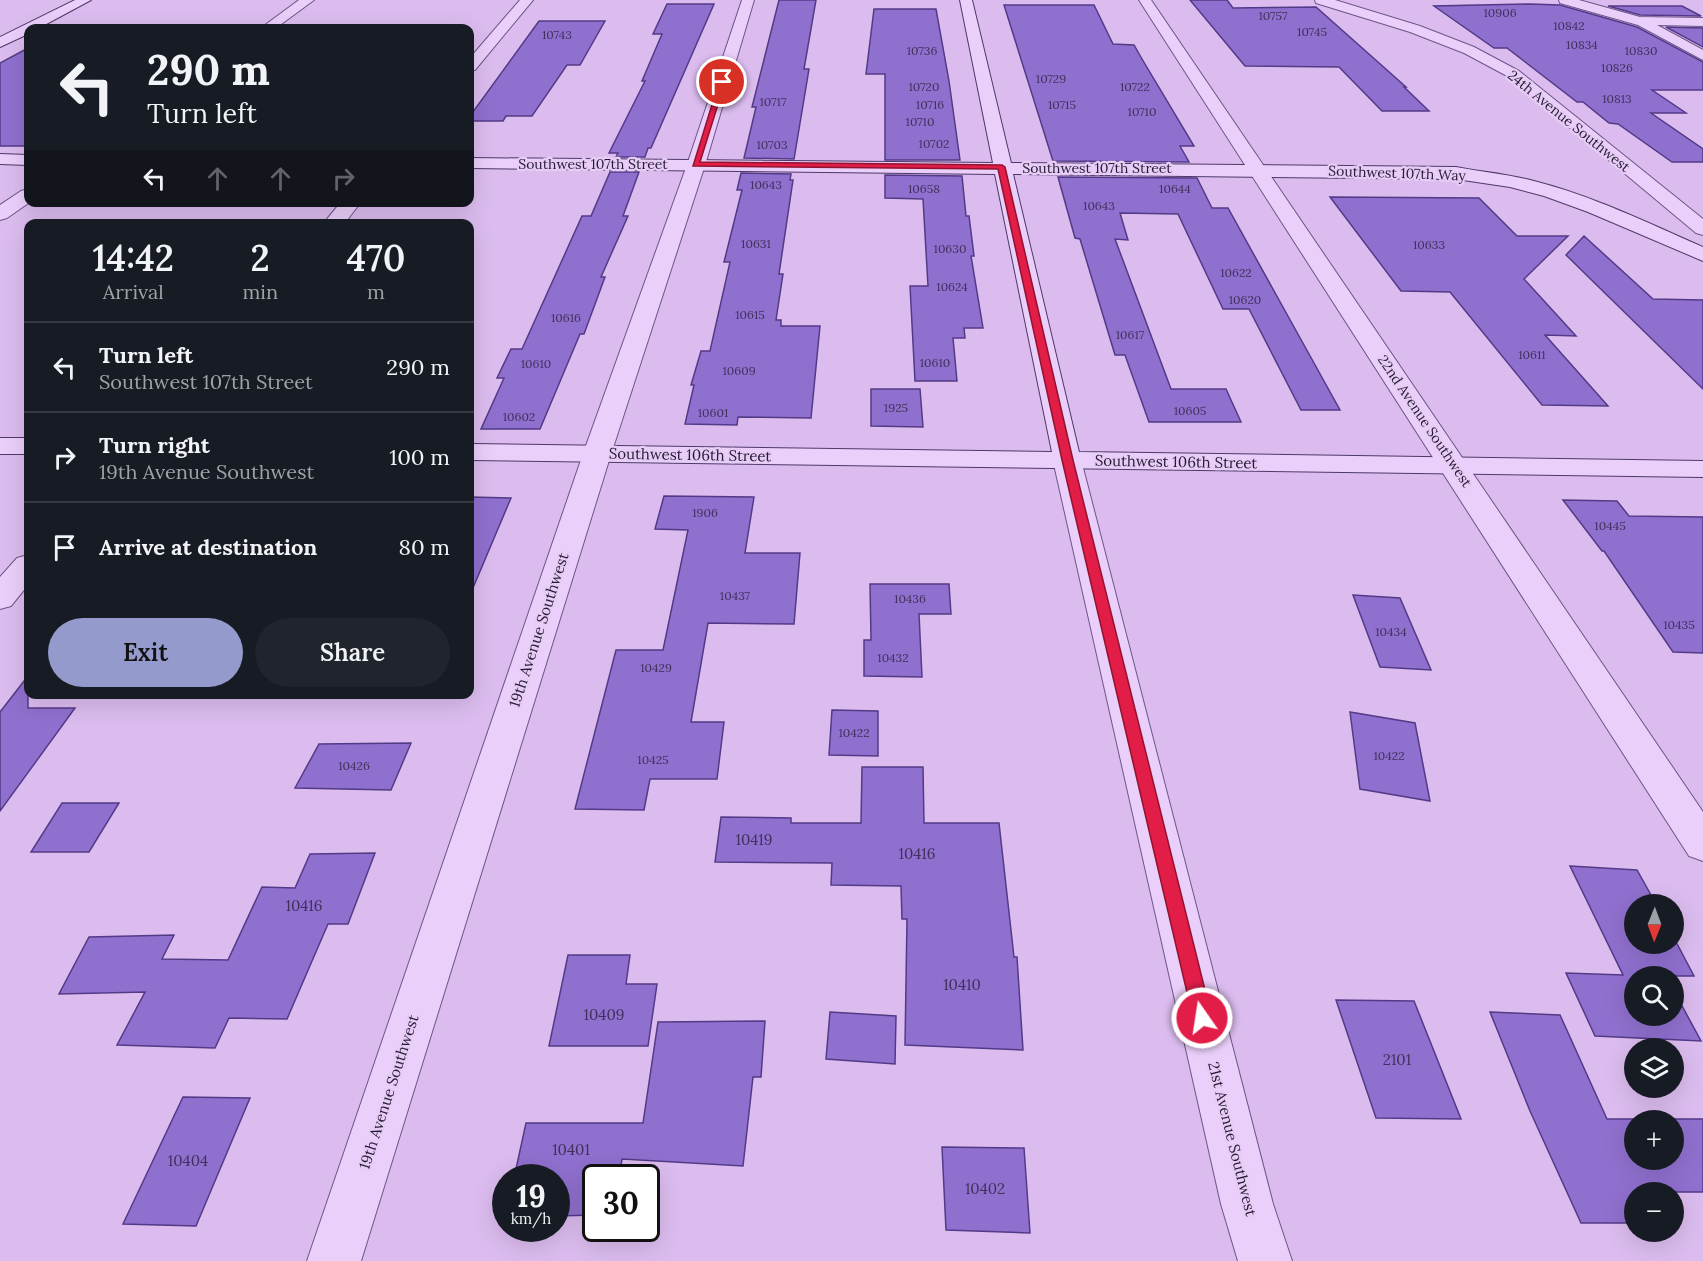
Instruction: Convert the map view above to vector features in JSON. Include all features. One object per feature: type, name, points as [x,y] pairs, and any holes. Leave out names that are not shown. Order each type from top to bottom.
[{"type":"street","points":[[37,24],[84,0]]},
{"type":"street","points":[[274,24],[309,0]]},
{"type":"street","points":[[474,62],[527,0]]},
{"type":"street","name":"19th Avenue Southwest","points":[[334,1261],[597,453],[696,165],[748,0]]},
{"type":"street","name":"21st Avenue Southwest","points":[[966,0],[1067,460],[1247,1204],[1265,1261]]},
{"type":"street","name":"22nd Avenue Southwest","points":[[1145,0],[1455,465],[1703,844]]},
{"type":"street","name":"24th Avenue Southwest","points":[[1321,0],[1415,29],[1469,50],[1514,74],[1703,229]]},
{"type":"street","points":[[1565,0],[1639,21],[1703,22]]},
{"type":"street","points":[[1600,0],[1703,56]]},
{"type":"street","points":[[0,43],[24,31]]},
{"type":"street","points":[[0,159],[24,160]]},
{"type":"street","name":"Southwest 107th Street","points":[[474,163],[1256,169]]},
{"type":"street","name":"Southwest 107th Way","points":[[1256,169],[1429,172],[1497,179],[1567,197],[1617,216],[1703,255]]},
{"type":"street","points":[[0,214],[24,198]]},
{"type":"street","points":[[337,219],[348,207]]},
{"type":"street","points":[[0,446],[24,446]]},
{"type":"street","name":"Southwest 106th Street","points":[[474,452],[1703,468]]},
{"type":"street","points":[[0,598],[24,571]]},
{"type":"building","points":[[779,0],[816,0],[804,69],[809,69],[794,159],[744,158],[756,107],[752,107]]},
{"type":"building","points":[[1190,0],[1227,0],[1233,8],[1316,7],[1406,87],[1404,87],[1429,111],[1382,111],[1339,67],[1245,66]]},
{"type":"building","points":[[667,4],[714,4],[651,148],[648,148],[645,157],[616,157],[618,153],[609,153],[645,81],[642,81],[662,34],[653,34]]},
{"type":"building","points":[[1004,5],[1094,5],[1113,44],[1134,45],[1194,146],[1180,146],[1189,162],[1053,161]]},
{"type":"building","points":[[1560,5],[1637,27],[1703,62],[1703,90],[1652,90],[1686,113],[1651,113],[1703,149],[1703,162],[1672,162],[1618,124],[1609,123],[1583,102],[1577,102],[1507,48],[1494,48],[1434,6]]},
{"type":"building","points":[[1608,6],[1682,6],[1701,16],[1640,15]]},
{"type":"building","points":[[874,9],[936,9],[960,160],[885,160],[885,74],[866,74]]},
{"type":"building","points":[[539,21],[605,21],[580,65],[567,65],[532,116],[506,116],[503,121],[474,121],[474,110]]},
{"type":"building","points":[[1666,27],[1703,28],[1703,47]]},
{"type":"building","points":[[24,50],[24,146],[0,146],[0,63]]},
{"type":"building","points":[[610,172],[639,172],[623,216],[628,216],[601,277],[605,277],[584,334],[580,334],[540,429],[481,429],[504,378],[497,378],[511,349],[522,349],[582,216],[591,216]]},
{"type":"building","points":[[741,173],[791,174],[790,180],[793,180],[779,274],[783,274],[776,320],[781,320],[781,326],[820,326],[811,418],[738,417],[737,425],[685,424],[694,385],[691,385],[701,351],[710,351],[730,262],[724,262],[742,190],[737,190]]},
{"type":"building","points":[[885,175],[962,176],[966,216],[969,216],[974,256],[971,256],[983,328],[964,328],[965,338],[953,338],[957,381],[915,381],[910,286],[928,286],[923,199],[885,198]]},
{"type":"building","points":[[1058,177],[1197,178],[1212,208],[1228,208],[1340,410],[1301,410],[1249,309],[1223,309],[1178,214],[1120,213],[1128,240],[1115,239],[1171,389],[1226,389],[1241,422],[1149,422],[1125,355],[1115,355],[1080,239],[1075,238]]},
{"type":"building","points":[[1330,197],[1479,198],[1517,236],[1568,236],[1524,279],[1576,336],[1545,335],[1608,406],[1542,405],[1450,292],[1401,291]]},
{"type":"building","points":[[1584,236],[1653,299],[1703,300],[1703,389],[1566,255]]},
{"type":"building","points":[[871,389],[920,389],[923,427],[871,426]]},
{"type":"building","points":[[664,496],[754,497],[745,553],[800,553],[794,624],[708,623],[691,722],[724,722],[717,779],[650,779],[644,810],[575,809],[616,650],[663,650],[688,530],[655,529]]},
{"type":"building","points":[[474,497],[511,498],[474,586]]},
{"type":"building","points":[[1563,500],[1617,501],[1629,516],[1703,517],[1703,653],[1673,652],[1604,551]]},
{"type":"building","points":[[870,584],[949,584],[951,614],[919,614],[922,677],[864,676],[864,640],[871,640]]},
{"type":"building","points":[[1353,595],[1400,598],[1431,670],[1380,667]]},
{"type":"building","points":[[24,681],[24,699],[28,699],[28,708],[75,708],[0,811],[0,712]]},
{"type":"building","points":[[832,710],[878,711],[878,756],[829,755]]},
{"type":"building","points":[[1350,712],[1415,723],[1430,801],[1360,789]]},
{"type":"building","points":[[411,743],[391,790],[295,788],[319,744]]},
{"type":"building","points":[[862,767],[923,767],[924,823],[999,823],[1014,957],[1017,957],[1023,1050],[905,1045],[907,919],[902,919],[901,886],[831,885],[832,863],[715,862],[721,817],[791,818],[791,823],[861,823]]},
{"type":"building","points":[[62,803],[119,803],[89,852],[31,852]]},
{"type":"building","points":[[375,853],[348,924],[328,924],[287,1019],[229,1018],[215,1048],[117,1045],[145,992],[59,994],[89,937],[174,935],[162,959],[228,960],[262,887],[295,888],[310,854]]},
{"type":"building","points":[[1570,866],[1637,870],[1650,894],[1624,894],[1624,954],[1682,954],[1694,976],[1684,976],[1684,966],[1624,966],[1624,1026],[1684,1026],[1684,1010],[1701,1041],[1684,1040],[1684,1038],[1595,1036],[1566,973],[1623,975]]},
{"type":"building","points":[[568,955],[630,955],[626,984],[657,984],[648,1046],[549,1046]]},
{"type":"building","points":[[1336,1000],[1414,1001],[1461,1119],[1376,1118]]},
{"type":"building","points":[[830,1012],[896,1016],[895,1064],[826,1059]]},
{"type":"building","points":[[1490,1012],[1560,1015],[1607,1119],[1624,1119],[1624,1170],[1684,1170],[1684,1119],[1703,1119],[1703,1192],[1684,1192],[1684,1182],[1624,1182],[1624,1223],[1581,1223],[1530,1111]]},
{"type":"building","points":[[765,1021],[761,1077],[753,1077],[743,1166],[622,1159],[621,1164],[582,1164],[582,1215],[570,1216],[570,1164],[517,1164],[526,1123],[643,1123],[658,1022]]},
{"type":"building","points":[[183,1097],[250,1098],[196,1226],[123,1224]]},
{"type":"building","points":[[942,1147],[1024,1148],[1030,1233],[946,1230]]},
{"type":"route","points":[[722,82],[696,165],[1002,167],[1067,460],[1202,1018]]}]
